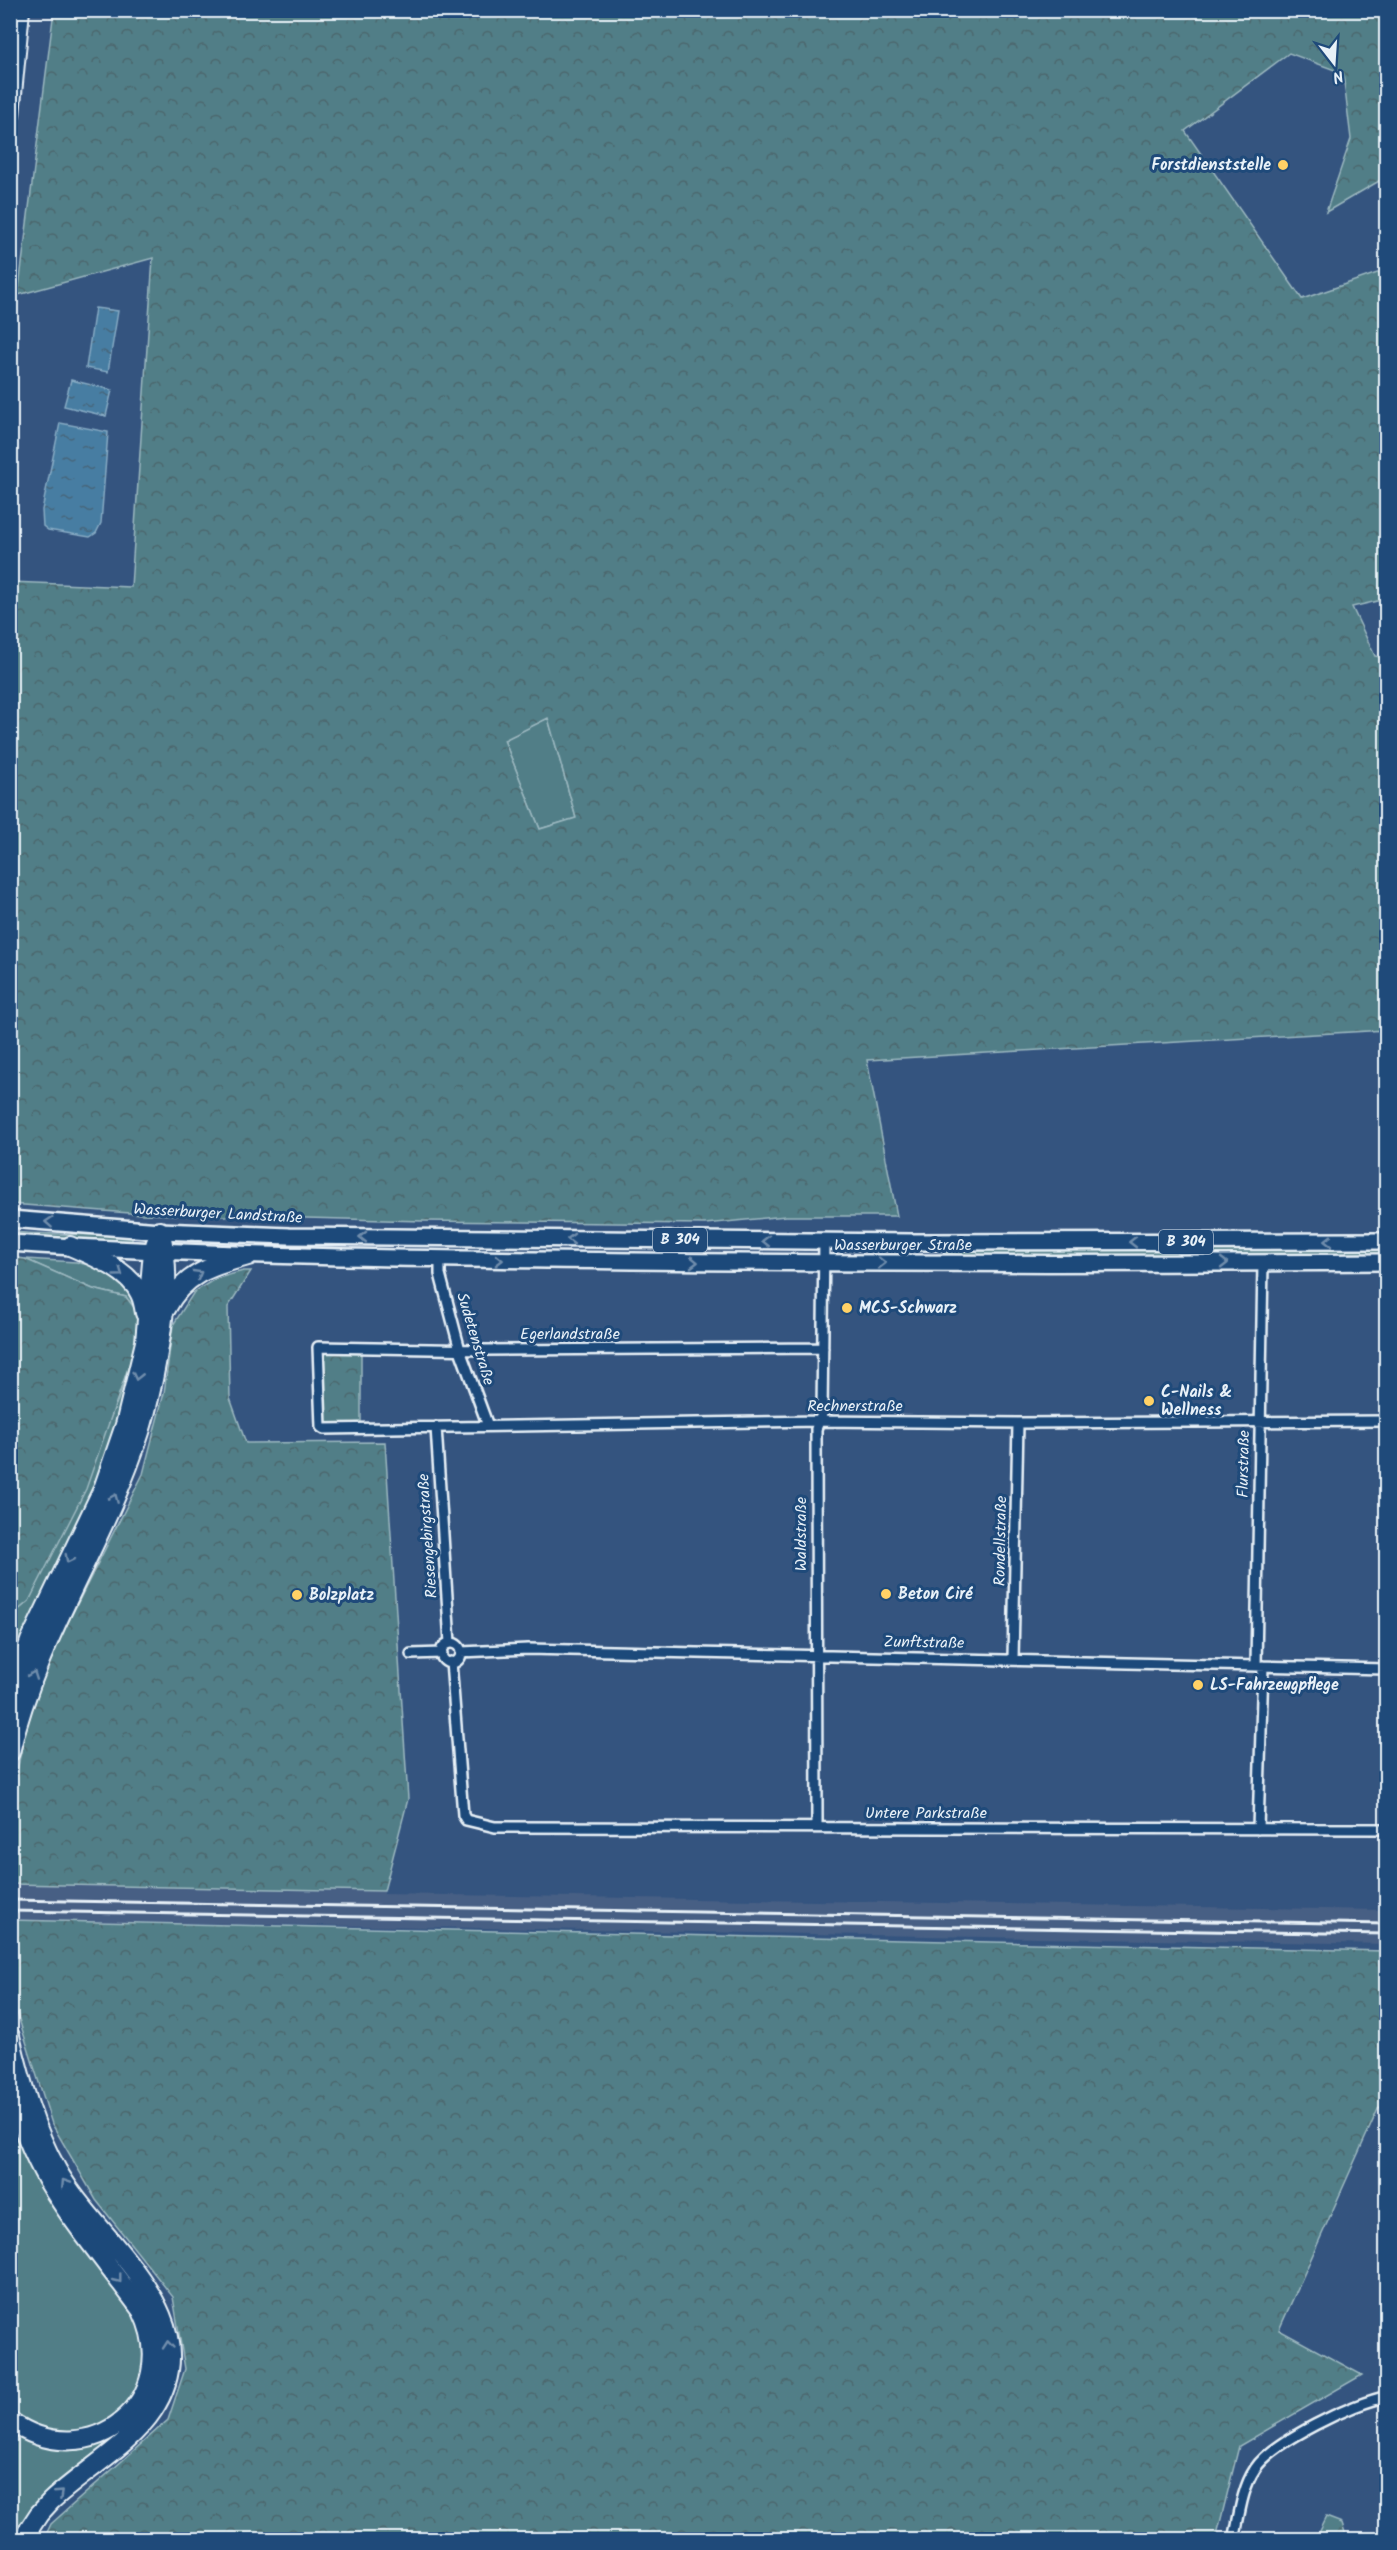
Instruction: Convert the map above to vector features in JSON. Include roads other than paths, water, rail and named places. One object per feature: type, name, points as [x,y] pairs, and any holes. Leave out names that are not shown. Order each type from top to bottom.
[{"type":"highway","points":[[10,115],[20,10]]},
{"type":"highway","points":[[10,1752],[19,1717],[42,1652],[94,1543],[140,1432],[153,1382],[160,1231]]},
{"type":"highway","points":[[70,1246],[96,1258],[132,1283],[155,1316]]},
{"type":"highway","points":[[10,1697],[30,1641],[103,1489],[125,1425],[145,1342],[155,1316],[184,1283],[208,1268],[248,1256]]},
{"type":"highway","points":[[10,2036],[23,2085],[40,2133],[58,2171],[70,2190],[151,2293],[162,2316],[169,2344],[166,2381],[160,2397],[145,2422],[51,2501],[39,2514],[22,2540]]},
{"type":"highway","points":[[10,2092],[47,2180],[64,2207],[142,2311],[150,2329],[154,2347],[152,2375],[147,2386],[131,2411],[111,2428],[85,2439],[68,2442],[35,2436],[10,2421]]},
{"type":"main road","name":"Wasserburger Landstraße","points":[[12,1219],[160,1231],[421,1238]]},
{"type":"main road","name":"Wasserburger Straße","points":[[421,1238],[824,1241],[1386,1240]]},
{"type":"main road","name":"B 304","points":[[12,1243],[248,1256]]},
{"type":"main road","name":"Wasserburger Straße","points":[[248,1256],[824,1263],[1386,1262]]},
{"type":"street","name":"Waldstraße","points":[[817,1827],[816,1428],[820,1421],[824,1241]]},
{"type":"street","name":"Sudetenstraße","points":[[440,1260],[440,1274],[460,1350],[488,1426]]},
{"type":"street","name":"Flurstraße","points":[[1258,1829],[1263,1263]]},
{"type":"street","name":"Egerlandstraße","points":[[324,1429],[321,1427],[318,1347],[460,1350],[823,1348]]},
{"type":"street","name":"Rechnerstraße","points":[[324,1429],[820,1421],[1260,1423],[1386,1421]]},
{"type":"street","name":"Rondellstraße","points":[[1013,1659],[1018,1423]]},
{"type":"street","name":"Riesengebirgstraße","points":[[436,1427],[450,1643]]},
{"type":"street","points":[[450,1643],[457,1645],[461,1652],[459,1659],[451,1662],[444,1659],[442,1653],[444,1646],[450,1643]]},
{"type":"street","name":"Zunftstraße","points":[[461,1652],[502,1649],[1386,1669]]},
{"type":"street","points":[[411,1654],[442,1653]]},
{"type":"street","name":"Untere Parkstraße","points":[[451,1662],[461,1805],[466,1820],[502,1828],[1386,1829]]},
{"type":"street","points":[[1234,2540],[1245,2493],[1253,2471],[1269,2452],[1351,2408],[1371,2399],[1386,2397]]},
{"type":"water","points":[[95,308],[118,311],[108,372],[86,368]]},
{"type":"water","points":[[71,380],[112,390],[106,416],[64,406]]},
{"type":"water","points":[[60,423],[108,432],[101,523],[96,533],[90,537],[48,530],[43,526],[42,510]]},
{"type":"railway","points":[[10,1900],[1386,1924]]},
{"type":"railway","points":[[10,1911],[1386,1934]]},
{"type":"place","name":"Forstdienststelle","points":[[1283,165]]},
{"type":"place","name":"MCS-Schwarz","points":[[847,1308]]},
{"type":"place","name":"C-Nails & Wellness","points":[[1149,1401]]},
{"type":"place","name":"Beton Ciré","points":[[886,1594]]},
{"type":"place","name":"Bolzplatz","points":[[297,1595]]},
{"type":"place","name":"LS-Fahrzeugpflege","points":[[1198,1685]]}]
